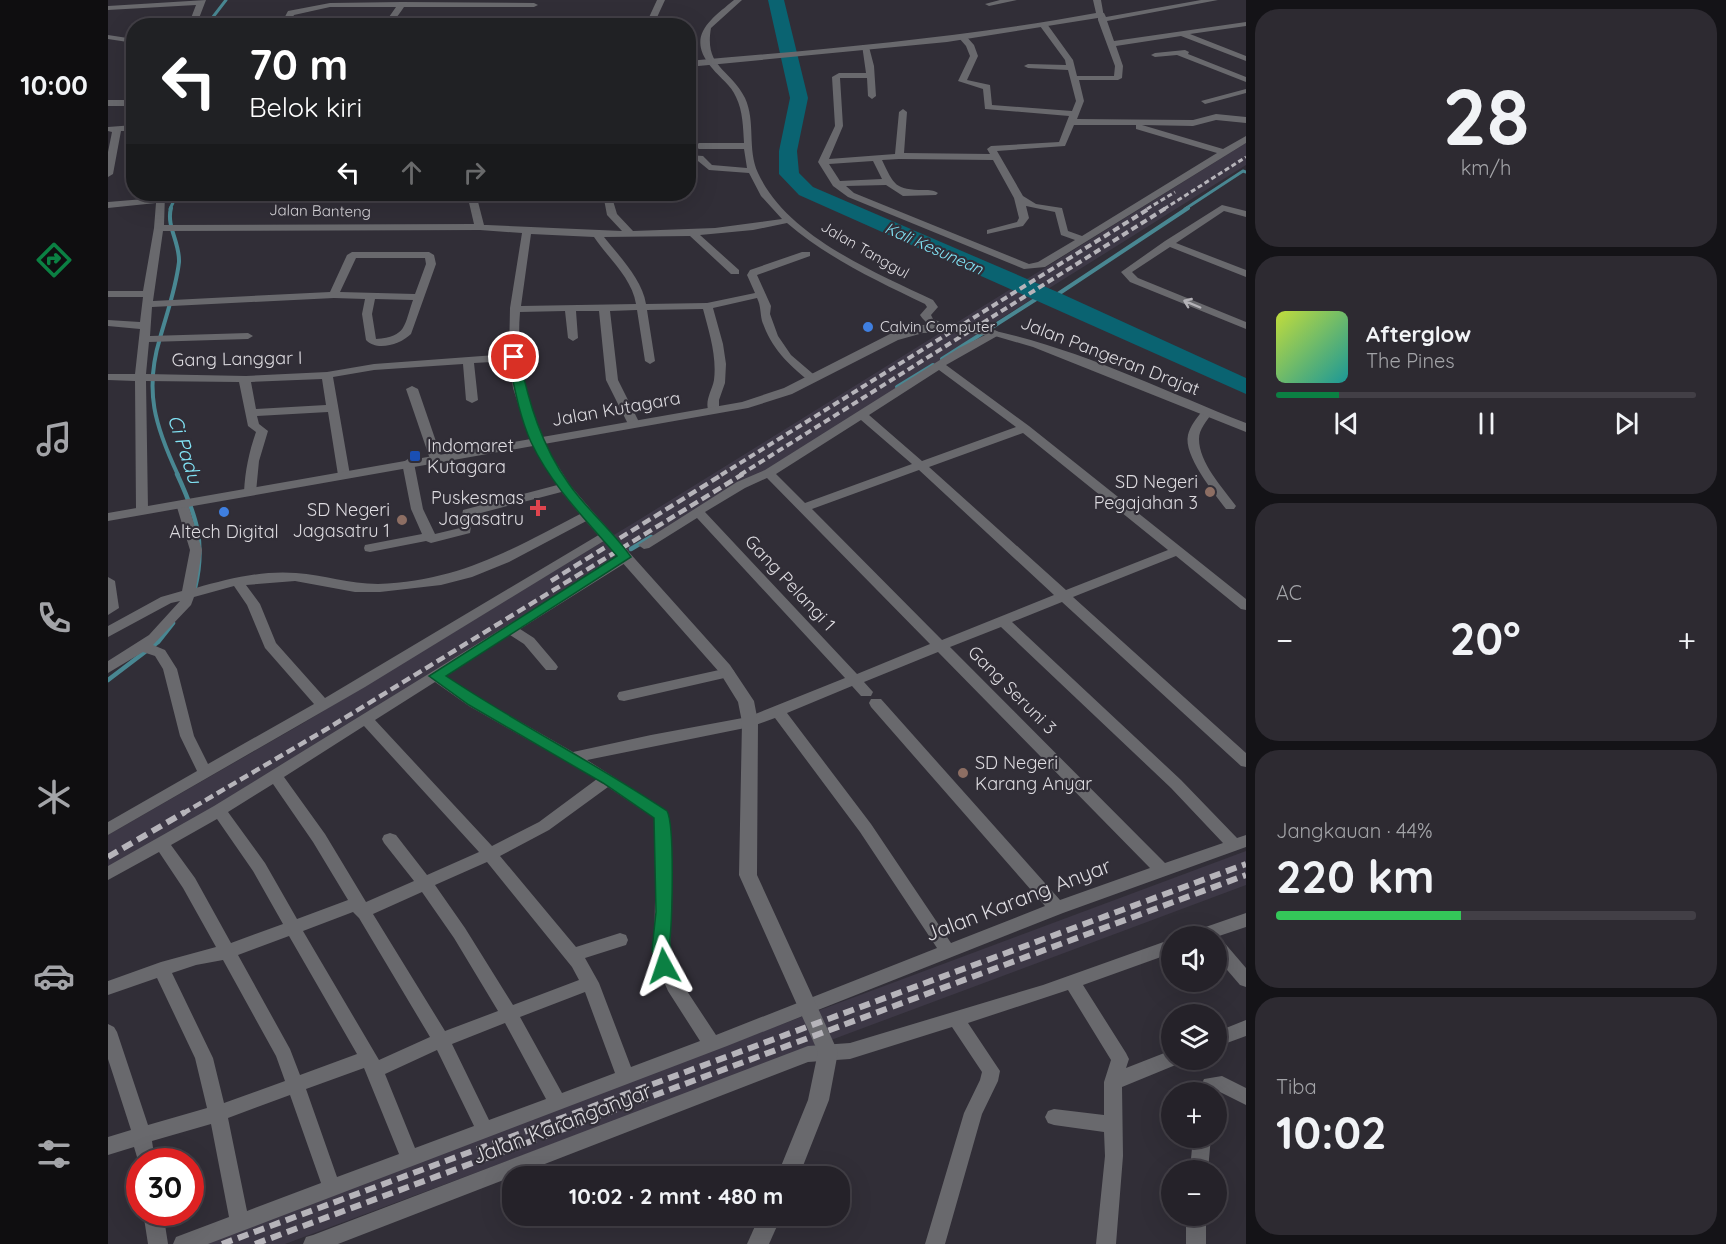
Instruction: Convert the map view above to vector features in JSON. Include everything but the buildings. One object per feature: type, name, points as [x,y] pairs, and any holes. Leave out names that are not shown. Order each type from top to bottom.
[{"type":"street","points":[[652,18],[660,0]]},
{"type":"street","points":[[709,62],[705,46],[707,27],[738,0]]},
{"type":"street","points":[[989,4],[1013,0]]},
{"type":"street","points":[[1074,78],[1118,78],[1119,66],[1101,18],[1097,0]]},
{"type":"street","points":[[696,63],[963,38],[1214,0]]},
{"type":"street","points":[[109,9],[202,2],[195,18]]},
{"type":"street","points":[[393,18],[402,4]]},
{"type":"street","points":[[289,18],[291,13],[315,7],[402,4],[534,5]]},
{"type":"street","points":[[1112,44],[1246,24]]},
{"type":"street","points":[[990,232],[1020,224],[1024,218],[1019,198],[991,149],[993,147],[1062,144],[1080,104],[1071,68],[1062,49],[1044,26]]},
{"type":"street","points":[[1182,33],[1246,59]]},
{"type":"street","points":[[108,37],[126,40]]},
{"type":"street","points":[[963,38],[970,45],[974,56],[962,81],[987,87],[988,107],[1125,122],[1193,123],[1216,117],[1246,120]]},
{"type":"street","points":[[865,47],[870,66],[872,96]]},
{"type":"street","points":[[1155,55],[1214,47]]},
{"type":"street","points":[[1179,53],[1246,80]]},
{"type":"street","name":"Jalan Tanggul","points":[[709,62],[741,98],[752,171],[773,203],[789,220],[842,257],[929,302],[933,307],[925,315],[930,321],[943,327]]},
{"type":"street","points":[[1028,66],[1071,68]]},
{"type":"street","points":[[823,162],[839,126],[837,76],[869,76]]},
{"type":"street","points":[[1205,100],[1246,91]]},
{"type":"street","points":[[108,103],[126,103]]},
{"type":"street","points":[[899,156],[903,112]]},
{"type":"street","points":[[1125,122],[1223,152]]},
{"type":"street","points":[[108,174],[113,129]]},
{"type":"street","points":[[823,162],[836,184],[851,195],[888,212],[1028,267],[1041,265],[1084,240],[1246,139]]},
{"type":"street","points":[[699,146],[749,146]]},
{"type":"street","points":[[823,162],[899,156],[995,157]]},
{"type":"street","points":[[696,158],[700,158],[709,167],[752,171]]},
{"type":"street","points":[[876,158],[888,182],[903,193],[933,193]]},
{"type":"street","points":[[836,184],[888,182]]},
{"type":"street","points":[[1019,198],[1033,206],[1059,210],[1064,233],[1084,240]]},
{"type":"street","points":[[108,205],[134,201]]},
{"type":"street","points":[[142,510],[138,411],[153,339],[146,326],[163,227],[160,201]]},
{"type":"street","points":[[473,201],[480,227]]},
{"type":"street","points":[[609,201],[612,215],[629,233]]},
{"type":"street","points":[[1246,214],[1226,207],[1127,270],[1129,277],[1246,326]]},
{"type":"street","points":[[1218,211],[1246,221]]},
{"type":"street","name":"Jalan Banteng","points":[[163,227],[480,227],[629,233],[740,229],[789,220]]},
{"type":"street","points":[[527,230],[516,309],[514,357],[521,395],[536,441],[565,487],[728,673],[746,701],[750,722],[748,875],[828,1052],[826,1076],[818,1104],[792,1166]]},
{"type":"street","points":[[599,232],[607,249],[635,285],[644,308],[650,361]]},
{"type":"street","points":[[693,232],[735,273]]},
{"type":"street","points":[[1168,243],[1246,274]]},
{"type":"street","points":[[334,295],[352,255],[421,253],[429,255],[431,264],[417,297],[406,334],[394,341],[374,342],[368,336],[367,314],[371,296]]},
{"type":"street","points":[[806,254],[754,272],[752,275],[759,295],[766,306],[770,329],[787,357],[813,379]]},
{"type":"street","points":[[108,294],[178,303],[334,295],[417,297]]},
{"type":"street","points":[[516,309],[707,306],[759,295]]},
{"type":"street","points":[[707,306],[720,360],[719,383],[711,402],[713,410]]},
{"type":"street","points":[[570,307],[573,338]]},
{"type":"street","points":[[604,308],[612,380],[634,424]]},
{"type":"street","points":[[108,323],[146,326]]},
{"type":"street","name":"Jalan Pangeran Drajat","points":[[922,329],[943,327],[994,332],[1037,344],[1246,428]]},
{"type":"street","name":"Jalan Kutagara","points":[[108,517],[713,410],[769,398],[813,379],[881,341],[922,329]]},
{"type":"street","points":[[644,545],[741,485],[769,473],[994,332]]},
{"type":"street","points":[[153,339],[249,336]]},
{"type":"street","name":"Gang Langgar I","points":[[108,377],[246,379],[327,375],[374,367],[514,357]]},
{"type":"street","points":[[468,360],[472,400]]},
{"type":"street","points":[[940,366],[1025,428],[1246,606]]},
{"type":"street","points":[[327,375],[344,475]]},
{"type":"street","points":[[246,379],[244,383],[254,426],[262,431],[251,466],[250,492]]},
{"type":"street","points":[[412,389],[436,459]]},
{"type":"street","points":[[251,413],[331,408]]},
{"type":"street","points":[[1206,413],[1195,431],[1194,442],[1212,482],[1230,506]]},
{"type":"street","points":[[861,415],[921,466],[1246,762]]},
{"type":"street","points":[[805,507],[1025,428]]},
{"type":"street","points":[[408,463],[417,509],[430,538]]},
{"type":"street","name":"Gang Seruni 3","points":[[769,473],[1158,866]]},
{"type":"street","points":[[370,548],[466,530],[467,513],[565,487]]},
{"type":"street","points":[[108,668],[144,647],[182,610],[190,593],[196,550],[182,504]]},
{"type":"street","name":"Gang Pelangi 1","points":[[698,512],[854,679],[1057,908]]},
{"type":"street","points":[[108,632],[158,603],[237,581],[295,577],[355,588],[380,588],[441,581],[504,560],[588,515]]},
{"type":"street","points":[[108,829],[360,684],[606,536]]},
{"type":"street","points":[[571,758],[651,740],[750,722],[854,679],[943,647],[1062,595],[1176,551]]},
{"type":"street","points":[[108,874],[275,776],[625,557]]},
{"type":"street","points":[[108,581],[112,608],[108,611]]},
{"type":"street","points":[[237,581],[253,604],[270,645],[322,704]]},
{"type":"street","points":[[1003,621],[1240,843]]},
{"type":"street","points":[[510,629],[529,641],[551,667]]},
{"type":"street","points":[[144,647],[160,653],[174,679],[187,736],[205,773]]},
{"type":"street","points":[[624,696],[728,673]]},
{"type":"street","points":[[436,676],[474,702],[608,779],[662,815],[664,874],[662,959],[674,986],[712,1044]]},
{"type":"street","points":[[777,711],[812,754],[886,856],[947,950]]},
{"type":"street","points":[[366,719],[490,853],[572,955],[590,983],[625,1076]]},
{"type":"street","points":[[275,776],[319,838],[359,908],[441,1040],[485,1130]]},
{"type":"street","points":[[108,988],[160,969],[226,952],[293,927],[359,908],[427,882],[544,826],[608,779]]},
{"type":"street","points":[[219,810],[259,867],[372,1064],[410,1159]]},
{"type":"street","points":[[390,839],[427,882],[510,1013],[557,1102]]},
{"type":"street","name":"Jalan Karang Anyar","points":[[183,1244],[712,1044],[1158,866],[1240,843]]},
{"type":"street","points":[[162,844],[189,883],[226,952],[265,1016],[297,1085],[332,1188]]},
{"type":"street","points":[[1227,929],[1246,920]]},
{"type":"street","points":[[572,955],[620,940]]},
{"type":"street","name":"Jalan Karanganyar","points":[[313,1244],[808,1054],[850,1052],[1073,983],[1161,950]]},
{"type":"street","points":[[1227,959],[1246,980]]},
{"type":"street","points":[[160,969],[204,1058],[218,1113],[239,1222]]},
{"type":"street","points":[[108,1146],[218,1113],[297,1085],[372,1064],[590,983]]},
{"type":"street","points":[[1073,983],[1119,1056],[1113,1082],[1114,1125],[1106,1244]]},
{"type":"street","points":[[935,1244],[974,1113],[989,1081],[991,1071],[956,1018]]},
{"type":"street","points":[[1227,1036],[1246,1028]]},
{"type":"street","points":[[108,1032],[142,1135],[144,1148]]},
{"type":"street","points":[[1113,1082],[1161,1062]]},
{"type":"street","points":[[1227,1087],[1246,1097]]},
{"type":"street","points":[[1054,1117],[1114,1125]]},
{"type":"street","points":[[155,1226],[158,1244]]},
{"type":"street","points":[[758,1244],[766,1226]]},
{"type":"street","points":[[1196,1226],[1196,1244]]},
{"type":"shaded area","points":[[1246,143],[1246,165],[989,326],[936,365],[781,463],[739,485],[108,872],[108,835],[300,725],[637,521]]},
{"type":"shaded area","points":[[1246,851],[1246,885],[285,1244],[193,1244]]},
{"type":"waterway","name":"Ci Padu","points":[[212,18],[226,0]]},
{"type":"waterway","name":"Kali Kesunean","points":[[776,0],[799,98],[788,151],[789,174],[806,191],[1054,299],[1246,387]]},
{"type":"waterway","points":[[1185,209],[1243,171],[1246,172]]},
{"type":"waterway","name":"Ci Padu","points":[[170,209],[174,201]]},
{"type":"waterway","name":"Ci Padu","points":[[171,208],[170,221],[179,262],[174,291],[155,357],[153,392],[158,424],[178,475]]},
{"type":"waterway","points":[[1052,298],[1188,208]]},
{"type":"waterway","points":[[942,359],[1044,294]]},
{"type":"waterway","points":[[897,387],[933,365]]},
{"type":"waterway","name":"Ci Padu","points":[[177,474],[194,516],[197,530],[200,557],[195,588]]},
{"type":"waterway","points":[[631,549],[651,537]]},
{"type":"waterway","points":[[592,574],[611,562]]},
{"type":"waterway","name":"Ci Padu","points":[[108,680],[158,642],[173,623]]},
{"type":"railway","points":[[1164,209],[1246,157]]},
{"type":"railway","points":[[1147,209],[1175,192]]},
{"type":"railway","points":[[721,475],[1150,208]]},
{"type":"railway","points":[[740,475],[1166,208]]},
{"type":"railway","points":[[551,581],[723,474]]},
{"type":"railway","points":[[182,814],[325,730],[743,474]]},
{"type":"railway","points":[[108,857],[185,812]]},
{"type":"railway","points":[[222,1244],[1246,864]]},
{"type":"railway","points":[[255,1244],[1246,875]]},
{"type":"place","name":"Calvin Computer","points":[[868,327]]},
{"type":"place","name":"Indomaret Kutagara","points":[[415,456]]},
{"type":"place","name":"SD Negeri Pegajahan 3","points":[[1210,492]]},
{"type":"place","name":"Puskesmas Jagasatru","points":[[538,508]]},
{"type":"place","name":"Altech Digital","points":[[224,512]]},
{"type":"place","name":"SD Negeri Jagasatru 1","points":[[402,520]]},
{"type":"place","name":"SD Negeri Karang Anyar","points":[[963,773]]},
{"type":"route","points":[[514,357],[521,395],[536,441],[565,487],[625,557],[436,676],[474,702],[497,713],[608,779],[662,815],[664,912],[661,950],[664,966]]}]
